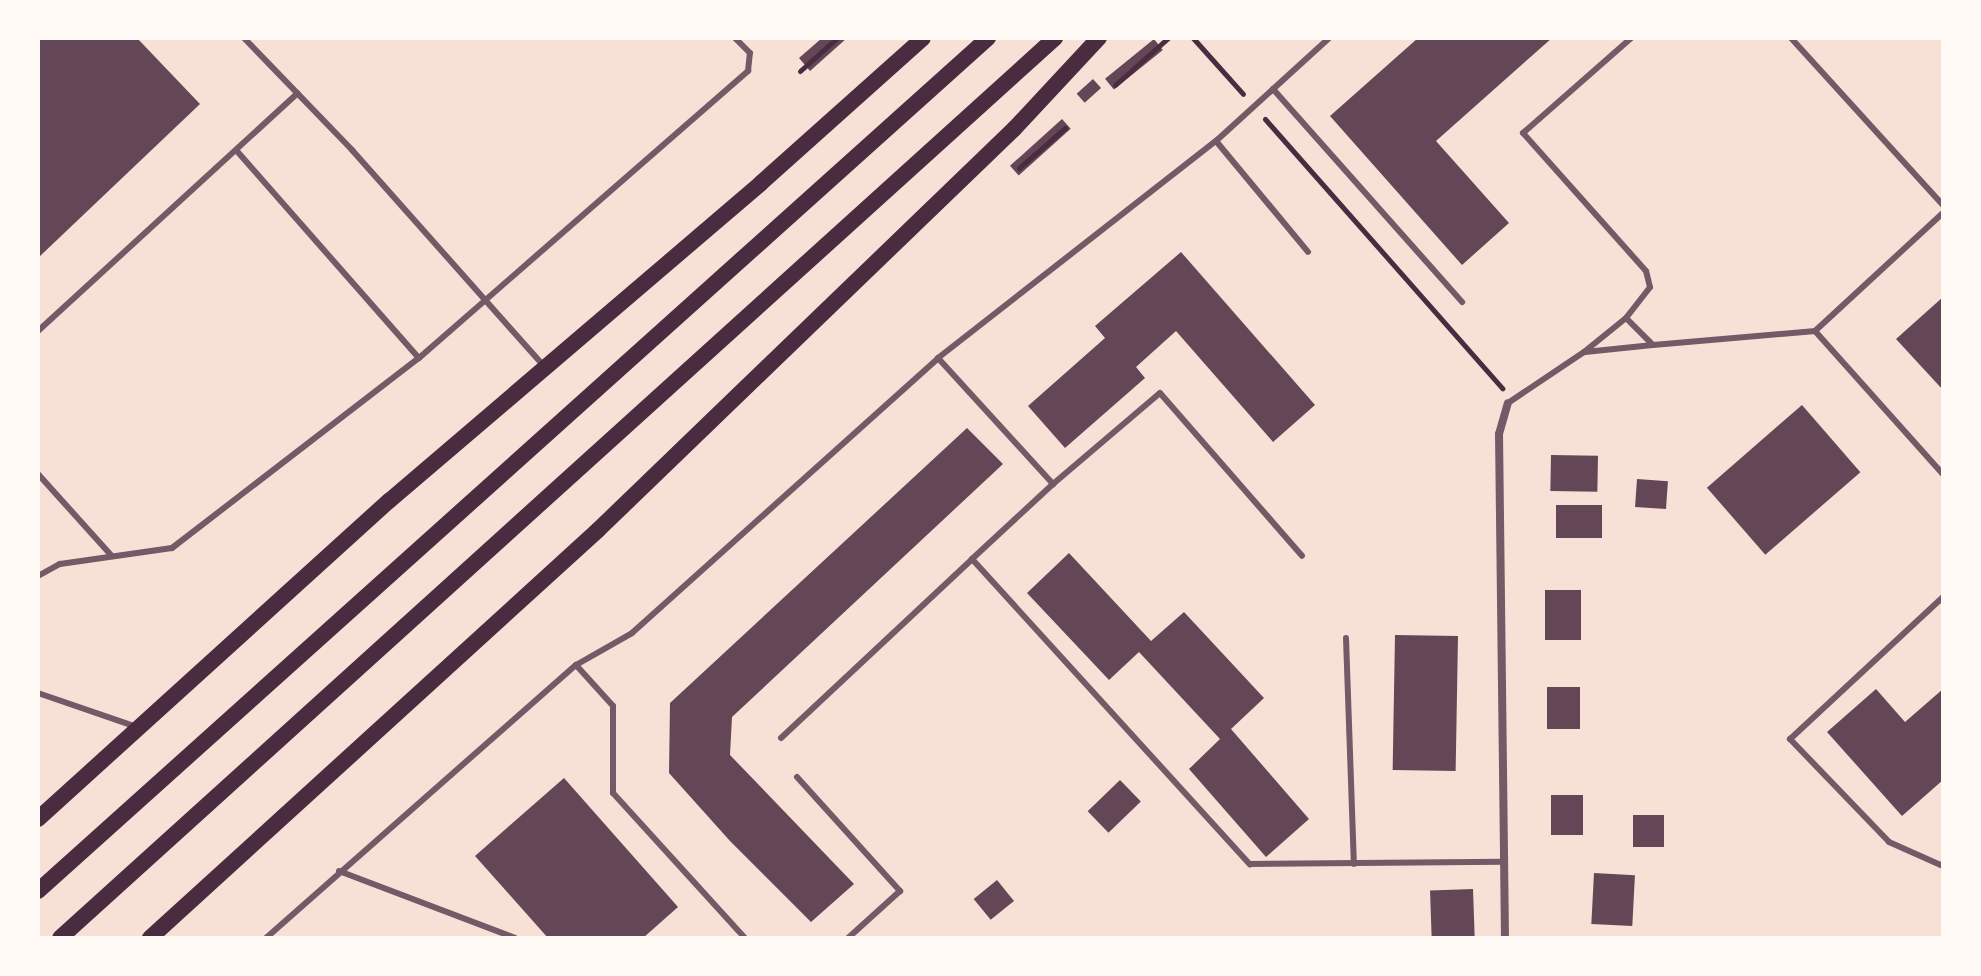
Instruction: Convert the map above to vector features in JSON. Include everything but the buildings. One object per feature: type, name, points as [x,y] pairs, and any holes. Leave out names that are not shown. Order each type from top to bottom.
[{"type":"main road","points":[[38,819],[389,501],[761,183],[923,38]]},
{"type":"main road","points":[[38,891],[988,38]]},
{"type":"main road","points":[[60,938],[559,490],[1055,38]]},
{"type":"main road","points":[[150,938],[598,530],[1014,129],[1099,38]]},
{"type":"main road","points":[[38,806],[98,762]]},
{"type":"street","points":[[1505,938],[1499,434],[1508,403]]},
{"type":"lane","points":[[244,38],[298,93],[545,367]]},
{"type":"lane","points":[[38,576],[60,564],[172,548],[419,358],[748,71],[750,53],[735,38]]},
{"type":"lane","points":[[266,938],[576,665],[632,633],[938,358],[1216,141],[1329,38]]},
{"type":"lane","points":[[1508,403],[1584,352],[1626,318],[1650,287],[1646,271],[1523,133],[1631,38]]},
{"type":"lane","points":[[1791,38],[1943,205]]},
{"type":"lane","points":[[1273,89],[1462,302]]},
{"type":"lane","points":[[38,331],[298,93]]},
{"type":"lane","points":[[1216,141],[1308,252]]},
{"type":"lane","points":[[236,150],[419,358]]},
{"type":"lane","points":[[1584,352],[1815,331],[1943,213]]},
{"type":"lane","points":[[1626,318],[1653,345]]},
{"type":"lane","points":[[1815,331],[1943,474]]},
{"type":"lane","points":[[938,358],[1053,484]]},
{"type":"lane","points":[[781,738],[1053,484],[1160,393],[1302,556]]},
{"type":"lane","points":[[38,474],[111,555]]},
{"type":"lane","points":[[972,559],[1250,864],[1503,862]]},
{"type":"lane","points":[[1943,597],[1790,739],[1889,842],[1943,866]]},
{"type":"lane","points":[[1346,638],[1354,864]]},
{"type":"lane","points":[[576,665],[613,706],[613,793],[745,938]]},
{"type":"lane","points":[[38,693],[137,727]]},
{"type":"lane","points":[[797,777],[900,891],[848,938]]},
{"type":"lane","points":[[339,871],[515,938]]},
{"type":"lane","points":[[169,938],[171,919]]},
{"type":"path","points":[[800,71],[837,38]]},
{"type":"path","points":[[1115,85],[1168,38]]},
{"type":"path","points":[[1193,38],[1501,386],[1508,403]]},
{"type":"path","points":[[1019,168],[1065,128]]}]
